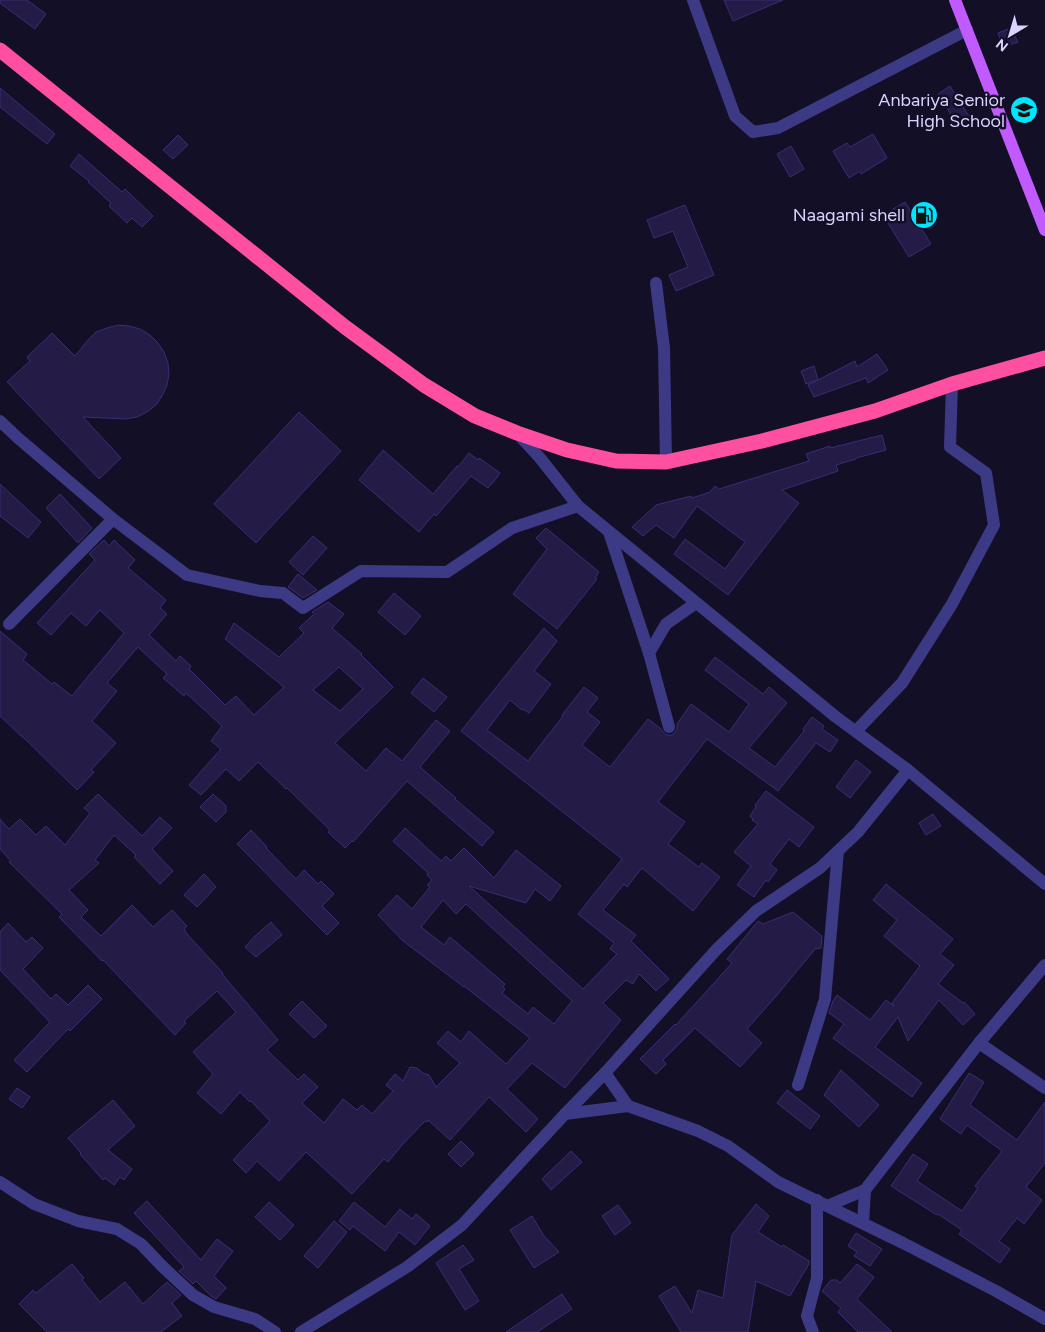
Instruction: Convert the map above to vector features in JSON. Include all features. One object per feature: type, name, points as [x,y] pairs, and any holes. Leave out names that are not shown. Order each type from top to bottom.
[{"type":"highway","points":[[0,50],[345,328],[424,385],[475,416],[567,450],[616,461],[666,462],[762,441],[865,414],[952,384],[1045,358]]},
{"type":"main road","points":[[955,0],[1045,230]]},
{"type":"street","points":[[693,0],[735,116],[753,132],[778,128],[968,30]]},
{"type":"street","points":[[656,283],[664,348],[666,462]]},
{"type":"street","points":[[856,732],[902,683],[952,604],[994,525],[986,473],[950,447],[952,384]]},
{"type":"street","points":[[0,421],[113,520],[187,575],[260,591],[283,593],[303,608],[361,571],[447,572],[512,528],[578,506]]},
{"type":"street","points":[[517,433],[540,458],[578,506],[836,717],[908,770],[1045,884]]},
{"type":"street","points":[[9,624],[113,520]]},
{"type":"street","points":[[608,531],[649,653],[669,727]]},
{"type":"street","points":[[649,653],[666,624],[696,603]]},
{"type":"street","points":[[302,1332],[407,1268],[462,1225],[605,1073],[717,949],[756,911],[820,868],[858,832],[908,770]]},
{"type":"street","points":[[798,1085],[825,999],[838,851]]},
{"type":"street","points":[[863,1223],[865,1190],[979,1043],[1045,965]]},
{"type":"street","points":[[979,1043],[1045,1088]]},
{"type":"street","points":[[605,1073],[628,1106]]},
{"type":"street","points":[[565,1114],[628,1106],[706,1134],[728,1146],[778,1182],[996,1291],[1045,1319]]},
{"type":"street","points":[[0,1182],[34,1204],[78,1221],[117,1229],[141,1244],[193,1295],[214,1307],[255,1319],[274,1332]]},
{"type":"street","points":[[822,1203],[865,1190]]},
{"type":"street","points":[[813,1332],[807,1316],[817,1278],[822,1203]]},
{"type":"building","points":[[0,0],[27,0],[46,14],[35,29],[0,3]]},
{"type":"building","points":[[724,0],[783,0],[733,21]]},
{"type":"building","points":[[1011,28],[1018,42],[1003,47],[998,33]]},
{"type":"building","points":[[950,86],[970,118],[958,126],[938,94]]},
{"type":"building","points":[[0,88],[55,134],[47,144],[0,107]]},
{"type":"building","points":[[873,134],[887,158],[861,174],[860,171],[849,178],[833,151],[847,143],[850,147]]},
{"type":"building","points":[[178,135],[188,145],[173,159],[163,150]]},
{"type":"building","points":[[791,146],[804,169],[790,177],[777,154]]},
{"type":"building","points":[[79,154],[122,192],[125,189],[153,216],[142,227],[132,218],[127,223],[109,206],[111,203],[89,181],[70,166]]},
{"type":"building","points":[[905,202],[931,244],[909,257],[883,215]]},
{"type":"building","points":[[685,205],[714,275],[676,291],[669,275],[688,267],[673,231],[654,238],[647,220]]},
{"type":"building","points":[[118,325],[140,329],[150,335],[164,352],[169,374],[167,385],[156,405],[137,417],[126,419],[83,417],[121,458],[99,479],[7,382],[30,361],[27,357],[52,333],[75,356],[96,332]]},
{"type":"building","points":[[877,354],[888,370],[868,383],[866,378],[814,397],[808,385],[855,361],[857,367]]},
{"type":"building","points":[[814,366],[818,380],[806,384],[801,371]]},
{"type":"building","points":[[299,412],[341,451],[256,543],[214,504]]},
{"type":"building","points":[[882,435],[886,450],[836,465],[838,471],[782,490],[799,503],[728,595],[674,554],[685,539],[725,569],[745,542],[697,506],[674,538],[656,525],[643,536],[632,527],[656,505],[691,496],[692,498],[710,492],[715,486],[719,489],[809,461],[806,454],[830,446],[830,448]]},
{"type":"building","points":[[383,450],[433,494],[469,453],[500,473],[488,488],[471,476],[436,516],[434,514],[419,532],[359,480]]},
{"type":"building","points":[[0,484],[41,522],[28,538],[0,516]]},
{"type":"building","points":[[60,494],[92,528],[78,543],[46,508]]},
{"type":"building","points":[[546,528],[599,572],[595,578],[597,579],[557,629],[513,594],[547,549],[536,538]]},
{"type":"building","points":[[313,536],[327,548],[303,575],[289,562]]},
{"type":"building","points":[[104,540],[109,546],[114,540],[135,560],[128,568],[166,600],[160,608],[167,614],[149,635],[176,661],[180,656],[191,666],[189,669],[225,705],[236,696],[254,715],[284,687],[225,639],[234,623],[279,657],[304,633],[299,628],[314,614],[312,612],[328,602],[344,614],[332,628],[362,654],[393,687],[335,743],[366,771],[386,748],[402,761],[436,720],[450,731],[420,767],[494,832],[482,846],[407,781],[353,842],[345,848],[328,832],[330,830],[258,762],[239,781],[226,769],[201,795],[189,785],[221,749],[211,741],[222,726],[186,693],[184,696],[163,678],[167,674],[138,647],[107,683],[117,691],[92,721],[116,743],[91,770],[94,772],[77,790],[0,716],[0,631],[27,654],[23,660],[52,684],[54,682],[72,696],[124,633],[100,610],[86,626],[71,613],[51,635],[37,623],[95,560],[89,554]],"holes":[[[339,667],[363,689],[340,711],[313,690]]]},
{"type":"building","points":[[298,574],[317,590],[303,598],[288,587]]},
{"type":"building","points":[[394,593],[421,616],[405,635],[378,612]]},
{"type":"building","points":[[544,628],[557,641],[534,671],[551,684],[529,713],[510,700],[487,730],[528,761],[584,687],[598,698],[587,712],[600,722],[582,745],[610,767],[648,719],[667,735],[672,735],[691,704],[729,732],[749,704],[705,670],[715,657],[763,694],[769,687],[787,703],[749,748],[775,767],[804,731],[803,729],[812,717],[824,726],[822,729],[838,740],[830,752],[816,743],[778,791],[707,739],[658,802],[685,822],[668,844],[699,867],[702,863],[720,877],[693,911],[642,868],[627,887],[624,884],[603,910],[636,935],[631,941],[669,979],[656,991],[639,974],[633,984],[626,980],[603,1003],[621,1020],[565,1088],[532,1063],[507,1089],[538,1119],[526,1132],[489,1097],[450,1140],[428,1120],[427,1122],[425,1121],[388,1162],[384,1159],[352,1194],[306,1152],[279,1181],[257,1161],[246,1173],[233,1160],[270,1121],[240,1092],[221,1114],[197,1093],[213,1074],[193,1052],[236,1012],[217,991],[184,1021],[186,1023],[175,1035],[59,917],[62,914],[9,862],[11,861],[0,849],[0,819],[9,829],[20,819],[36,835],[46,826],[65,845],[90,813],[84,808],[98,794],[142,836],[160,817],[172,828],[152,849],[173,871],[160,884],[134,857],[136,855],[114,835],[95,860],[99,863],[69,890],[88,910],[81,917],[101,936],[132,905],[153,927],[172,910],[187,926],[184,929],[187,934],[223,973],[278,1040],[267,1050],[298,1080],[304,1074],[318,1087],[302,1103],[324,1123],[343,1099],[357,1110],[362,1105],[372,1114],[393,1091],[386,1085],[395,1074],[403,1081],[410,1067],[417,1068],[429,1075],[436,1087],[460,1063],[437,1043],[448,1031],[461,1042],[469,1031],[506,1064],[530,1038],[403,941],[378,915],[397,895],[412,909],[430,887],[427,885],[432,880],[427,875],[428,873],[393,841],[405,828],[441,861],[446,856],[451,861],[464,848],[494,878],[516,850],[561,886],[550,901],[535,889],[526,903],[469,886],[583,989],[617,954],[610,949],[614,943],[578,914],[622,859],[461,731]],"holes":[[[443,900],[456,914],[466,904],[572,1001],[554,1024],[533,1007],[528,1014],[502,993],[505,989],[503,987],[505,984],[450,937],[444,945],[421,927]]]},
{"type":"building","points":[[423,678],[447,697],[434,712],[411,693]]},
{"type":"building","points":[[856,760],[871,772],[850,798],[836,787]]},
{"type":"building","points":[[766,791],[814,827],[799,847],[789,839],[770,864],[777,870],[768,882],[766,880],[754,897],[737,885],[751,866],[734,852],[758,824],[750,816],[756,807],[755,805]]},
{"type":"building","points":[[213,794],[226,806],[226,812],[216,822],[200,807]]},
{"type":"building","points":[[933,814],[941,826],[926,835],[919,823]]},
{"type":"building","points":[[251,830],[296,879],[304,870],[318,884],[321,881],[334,894],[322,906],[339,923],[327,935],[237,844]]},
{"type":"building","points":[[204,874],[216,887],[197,907],[184,895]]},
{"type":"building","points":[[886,884],[953,939],[940,954],[954,965],[938,984],[964,1002],[975,1014],[963,1025],[939,1000],[908,1041],[898,1017],[875,1047],[922,1083],[912,1097],[833,1038],[844,1024],[829,1013],[837,995],[870,1020],[886,1000],[894,1006],[892,1003],[920,966],[884,936],[897,920],[873,900]]},
{"type":"building","points":[[793,912],[822,936],[821,948],[815,949],[747,1029],[762,1043],[740,1067],[695,1028],[663,1060],[666,1064],[656,1074],[640,1059],[676,1025],[732,963],[727,959],[758,921],[763,924]]},
{"type":"building","points":[[271,922],[282,935],[256,957],[245,947]]},
{"type":"building","points":[[8,923],[26,942],[32,937],[43,948],[23,969],[51,999],[56,994],[68,1005],[88,985],[102,999],[70,1031],[68,1029],[27,1072],[14,1060],[50,1022],[0,970],[0,932]]},
{"type":"building","points":[[302,1001],[327,1026],[314,1038],[289,1014]]},
{"type":"building","points":[[841,1070],[879,1105],[859,1127],[824,1095]]},
{"type":"building","points":[[969,1073],[984,1082],[970,1105],[1017,1140],[1045,1102],[1045,1163],[1026,1187],[1042,1200],[1024,1224],[1017,1218],[999,1241],[1010,1249],[1000,1263],[959,1234],[962,1230],[891,1186],[913,1154],[928,1164],[917,1181],[962,1211],[978,1188],[975,1186],[1002,1151],[967,1125],[961,1134],[940,1119]]},
{"type":"building","points":[[17,1088],[30,1097],[22,1108],[9,1099]]},
{"type":"building","points":[[787,1090],[820,1116],[810,1129],[777,1103]]},
{"type":"building","points":[[113,1100],[135,1126],[108,1150],[132,1169],[124,1180],[120,1177],[114,1185],[105,1178],[103,1180],[68,1138]]},
{"type":"building","points":[[461,1141],[474,1154],[461,1167],[448,1154]]},
{"type":"building","points":[[571,1151],[582,1162],[551,1190],[542,1179]]},
{"type":"building","points":[[147,1201],[201,1260],[217,1239],[233,1251],[214,1276],[226,1288],[216,1299],[196,1281],[193,1284],[179,1271],[184,1267],[134,1213]]},
{"type":"building","points":[[269,1202],[294,1225],[280,1240],[255,1217]]},
{"type":"building","points":[[354,1202],[385,1227],[400,1209],[412,1219],[416,1214],[430,1226],[415,1245],[399,1232],[385,1251],[353,1226],[350,1230],[339,1221]]},
{"type":"building","points":[[756,1204],[769,1216],[758,1232],[809,1261],[809,1264],[790,1296],[756,1281],[748,1332],[681,1332],[659,1296],[675,1286],[692,1313],[698,1290],[723,1298],[732,1235]]},
{"type":"building","points":[[618,1205],[631,1223],[615,1235],[602,1216]]},
{"type":"building","points":[[532,1216],[544,1236],[559,1252],[534,1268],[510,1230]]},
{"type":"building","points":[[334,1221],[347,1232],[318,1268],[304,1256]]},
{"type":"building","points":[[856,1233],[882,1249],[870,1266],[854,1256],[857,1252],[848,1246]]},
{"type":"building","points":[[463,1245],[474,1260],[459,1269],[479,1301],[465,1310],[436,1263]]},
{"type":"building","points":[[72,1264],[100,1302],[125,1282],[143,1304],[167,1282],[181,1295],[172,1303],[182,1316],[161,1332],[47,1332],[19,1304],[33,1290],[36,1293]]},
{"type":"building","points":[[857,1264],[874,1277],[857,1299],[892,1332],[858,1332],[838,1312],[841,1308],[822,1291],[831,1280],[837,1280],[840,1283]]},
{"type":"building","points":[[562,1294],[572,1309],[537,1332],[506,1332]]},
{"type":"place","name":"Anbariya Senior High School","points":[[1024,110]]},
{"type":"place","name":"Naagami shell","points":[[924,215]]}]
